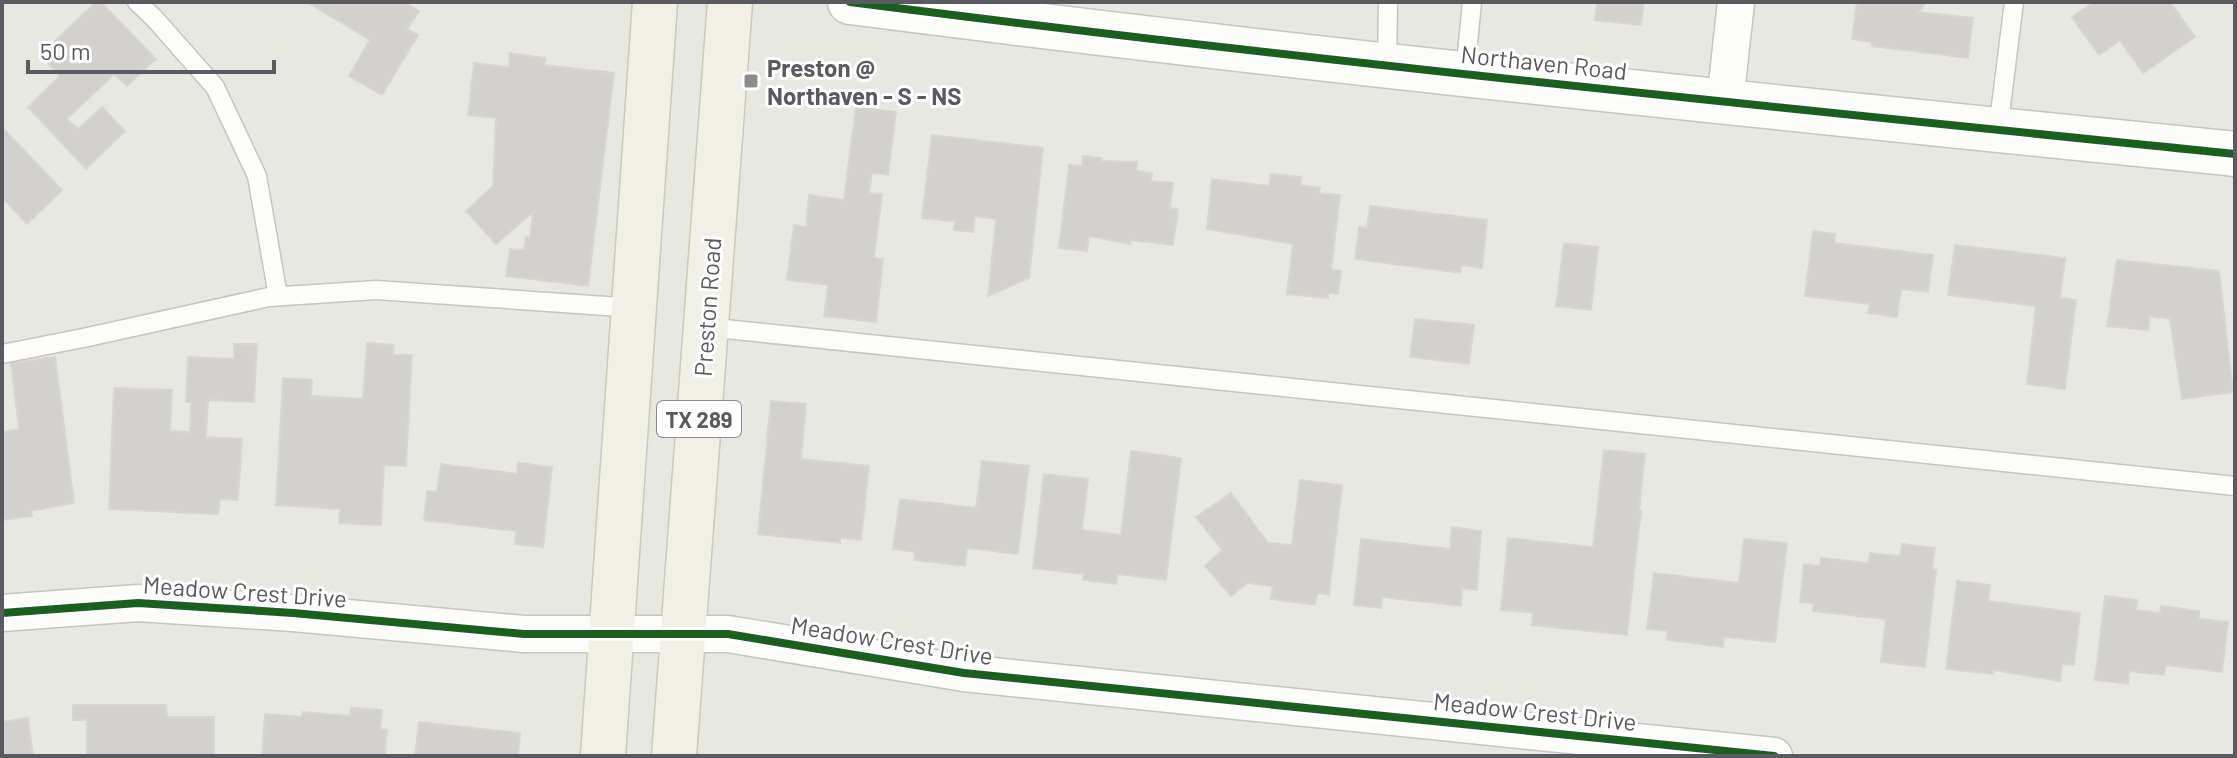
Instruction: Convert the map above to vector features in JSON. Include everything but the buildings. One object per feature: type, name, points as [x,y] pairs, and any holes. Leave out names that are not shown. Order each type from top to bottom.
[{"type":"main road","name":"TX 289","points":[[603,756],[655,2]]},
{"type":"main road","name":"Preston Road","points":[[674,756],[730,2]]},
{"type":"street","name":"Northaven Road","points":[[850,2],[1387,66],[2235,154]]},
{"type":"street","points":[[1725,102],[1736,2]]},
{"type":"street","name":"Meadow Crest Drive","points":[[2,613],[138,603],[309,614],[524,634],[728,634],[964,673],[1774,756]]},
{"type":"lane","points":[[137,2],[215,87],[257,176],[278,296]]},
{"type":"lane","points":[[1387,66],[1388,2]]},
{"type":"lane","points":[[1465,74],[1472,2]]},
{"type":"lane","points":[[1998,130],[2014,2]]},
{"type":"lane","points":[[2,354],[278,296],[376,290],[635,308]]},
{"type":"lane","points":[[705,327],[2235,486]]},
{"type":"cycle path","points":[[850,2],[1369,64],[2235,154]]},
{"type":"cycle path","points":[[2,613],[138,603],[293,613],[524,634],[728,634],[964,673],[1774,756]]},
{"type":"place","name":"Preston @ Northaven - S - NS","points":[[751,81]]}]
